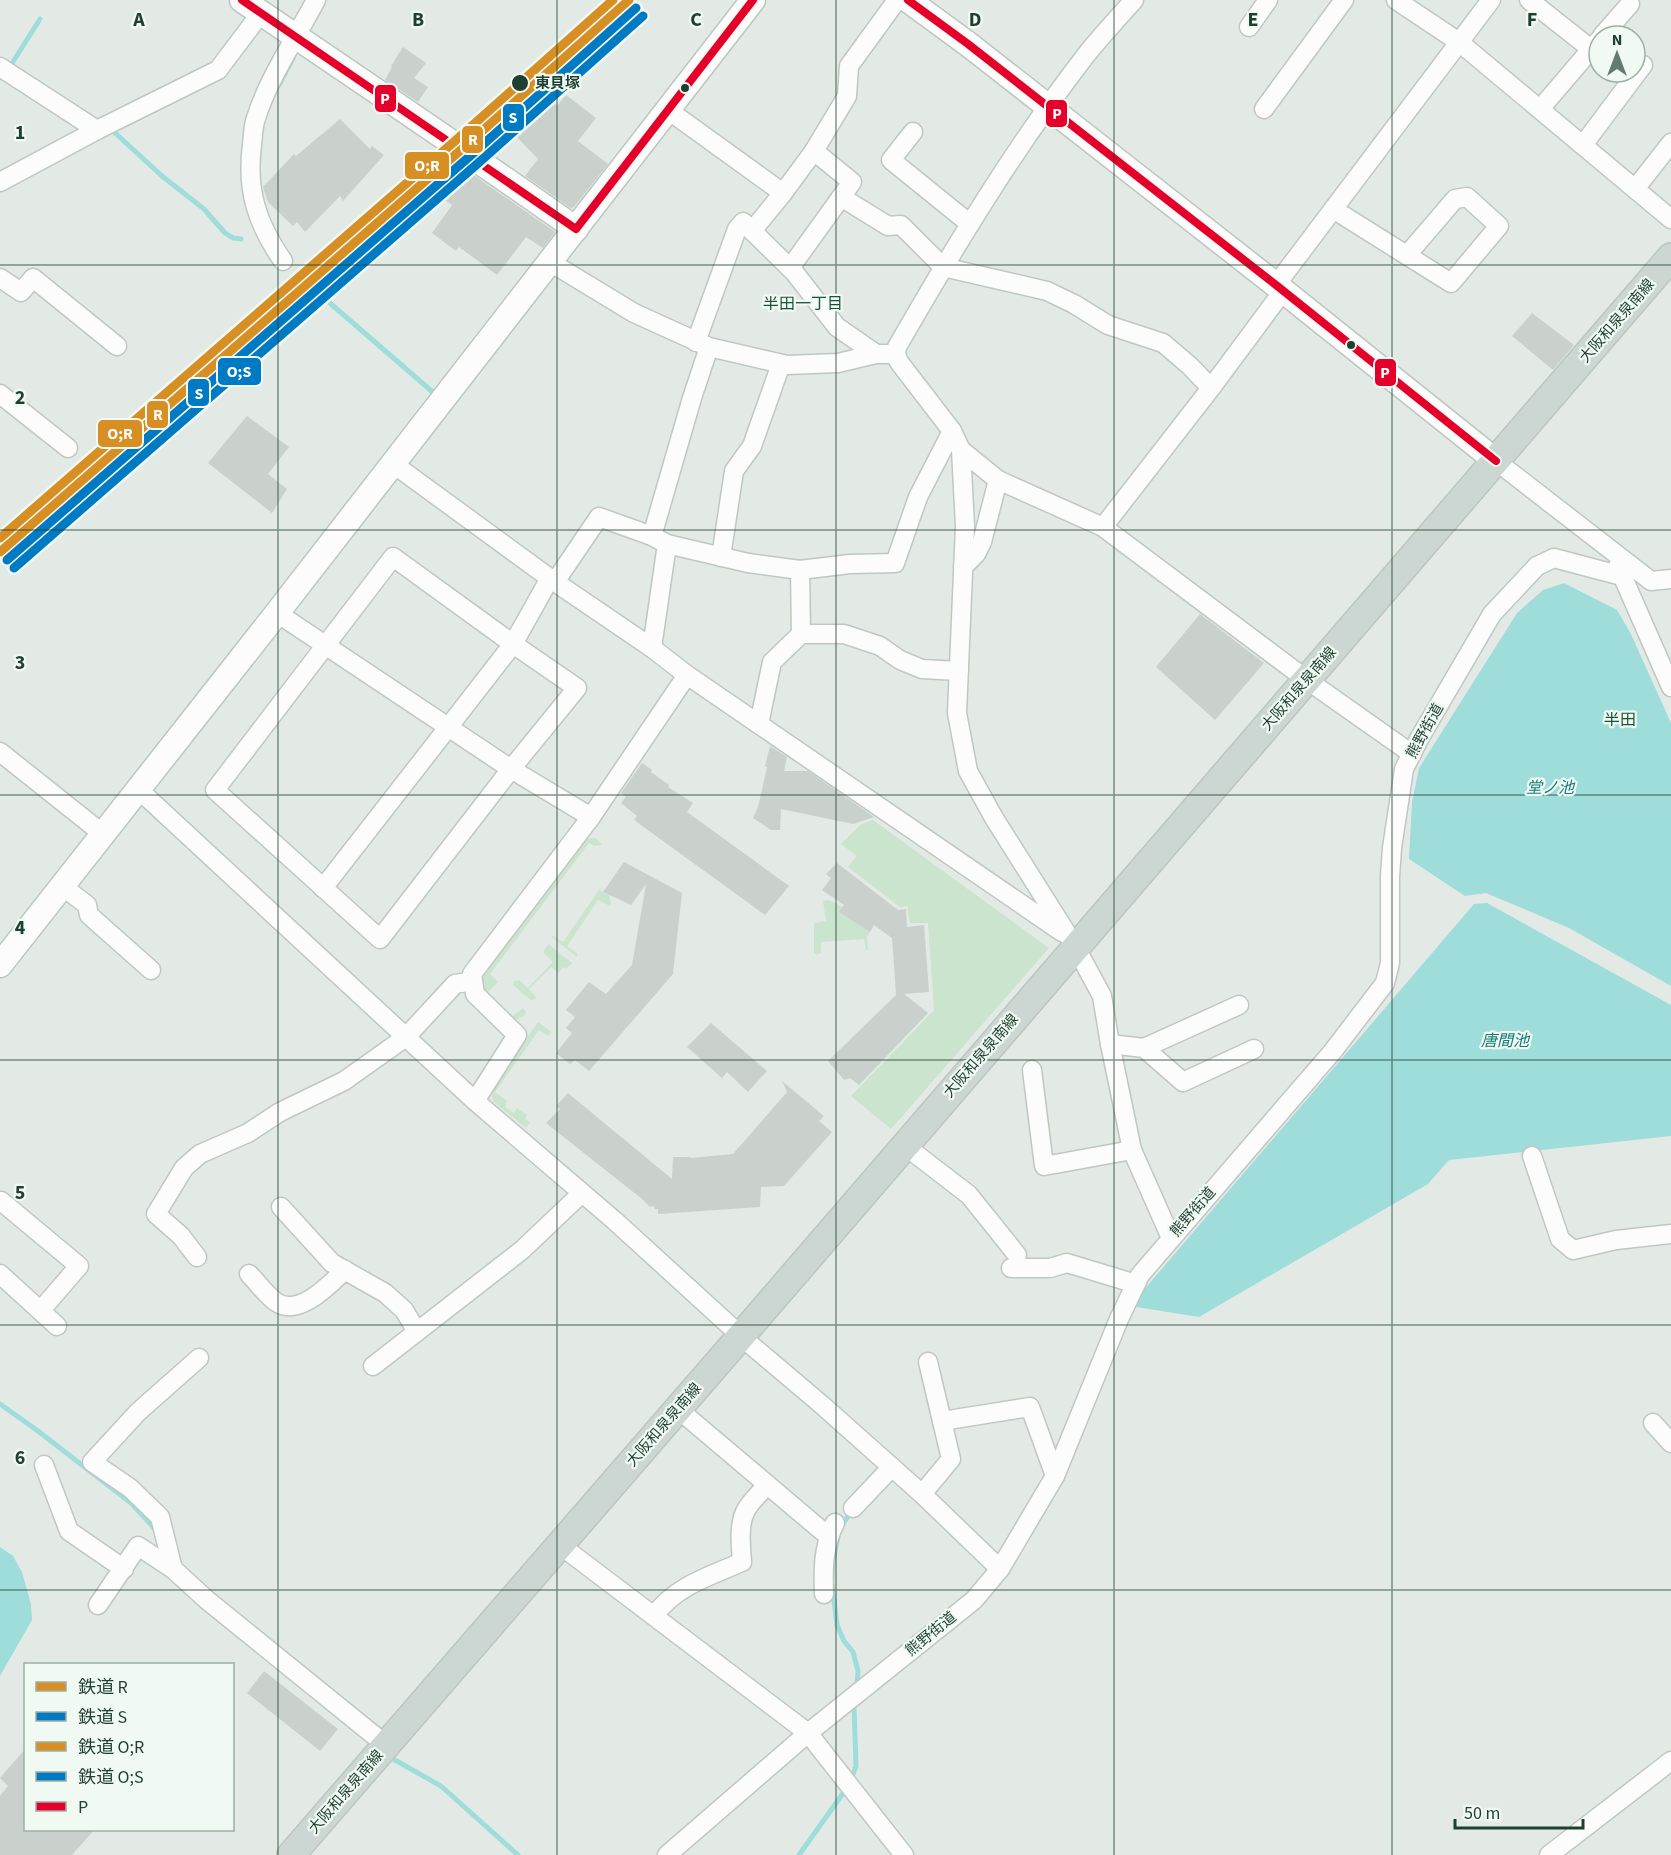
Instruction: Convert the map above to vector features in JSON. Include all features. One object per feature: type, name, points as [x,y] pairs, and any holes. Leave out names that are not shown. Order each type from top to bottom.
[{"type":"main road","name":"大阪和泉泉南線","points":[[291,1855],[741,1336],[1072,942],[1307,680],[1671,257]]},
{"type":"street","points":[[283,261],[269,241],[257,213],[250,182],[250,156],[255,120],[265,94],[316,0]]},
{"type":"street","points":[[0,966],[753,0]]},
{"type":"street","points":[[752,231],[814,151],[847,96],[849,66],[897,0]]},
{"type":"street","points":[[908,0],[968,44],[1280,288],[1496,462],[1611,551],[1651,581],[1671,579]]},
{"type":"street","points":[[1134,0],[1087,54],[995,183],[943,267],[897,347],[896,354],[899,362],[952,431],[962,450],[998,480],[1102,527],[1307,680],[1412,754]]},
{"type":"street","points":[[1249,27],[1268,0]]},
{"type":"street","points":[[1264,109],[1344,0]]},
{"type":"street","points":[[1396,0],[1459,42],[1671,219]]},
{"type":"street","points":[[1102,527],[1211,388],[1333,209],[1491,0]]},
{"type":"street","points":[[1529,0],[1587,35]]},
{"type":"street","points":[[1612,24],[1630,4]]},
{"type":"street","points":[[0,182],[97,130],[219,70],[252,6],[498,173],[576,229]]},
{"type":"street","points":[[1540,109],[1587,53]]},
{"type":"street","points":[[0,67],[97,130]]},
{"type":"street","points":[[1583,145],[1629,84]]},
{"type":"street","points":[[668,110],[783,193]]},
{"type":"street","points":[[913,132],[891,160],[970,224]]},
{"type":"street","points":[[1635,189],[1671,143]]},
{"type":"street","points":[[790,268],[852,182],[814,151]]},
{"type":"street","points":[[841,197],[888,226],[901,225],[943,267],[1047,291],[1108,325],[1163,343],[1211,388]]},
{"type":"street","points":[[1333,209],[1451,283],[1499,226],[1467,197],[1455,199],[1407,255]]},
{"type":"street","points":[[652,648],[660,540],[703,345],[737,229],[743,222],[790,268],[837,327],[876,354]]},
{"type":"street","points":[[550,262],[634,313],[703,345],[787,365],[838,363],[876,354],[896,354]]},
{"type":"street","points":[[0,278],[21,292],[33,278],[117,346]]},
{"type":"street","points":[[721,556],[734,471],[752,446],[781,364]]},
{"type":"street","points":[[0,394],[68,448]]},
{"type":"street","points":[[323,888],[513,644],[553,580],[599,517],[660,540],[748,563],[800,570],[850,564],[895,563],[918,497],[952,431]]},
{"type":"street","points":[[962,450],[965,526],[957,713],[968,771],[994,818],[1072,942],[1102,996],[1132,1150],[1171,1238]]},
{"type":"street","points":[[392,463],[687,675],[1072,942]]},
{"type":"street","points":[[963,567],[976,554],[982,542],[998,480]]},
{"type":"street","points":[[1611,551],[1671,687]]},
{"type":"street","points":[[393,557],[513,644],[577,688],[511,769],[380,939],[215,790],[393,557]]},
{"type":"street","name":"熊野街道","points":[[666,1855],[808,1733],[974,1600],[1000,1569],[1055,1476],[1119,1319],[1140,1275],[1333,1051],[1385,983],[1390,963],[1392,848],[1404,769],[1492,614],[1537,566],[1554,558],[1622,576]]},
{"type":"street","points":[[759,724],[772,662],[801,633],[800,570]]},
{"type":"street","points":[[277,613],[511,769],[591,817]]},
{"type":"street","points":[[801,633],[844,634],[880,646],[900,660],[922,669],[959,671]]},
{"type":"street","points":[[474,1101],[517,1035],[475,994],[472,974],[591,817],[687,675]]},
{"type":"street","points":[[0,752],[103,834]]},
{"type":"street","points":[[138,789],[474,1101],[615,1221],[741,1336],[892,1467],[1000,1569]]},
{"type":"street","points":[[62,886],[87,905],[89,915],[151,970]]},
{"type":"street","points":[[197,1257],[181,1236],[156,1214],[184,1168],[200,1154],[248,1133],[280,1112],[344,1081],[406,1037],[455,984],[473,981]]},
{"type":"street","points":[[1110,1044],[1144,1048],[1239,1005]]},
{"type":"street","points":[[1144,1048],[1182,1082],[1254,1049]]},
{"type":"street","points":[[1032,1070],[1044,1166],[1132,1150]]},
{"type":"street","points":[[904,1144],[969,1195],[1014,1261],[1050,1268],[1067,1263],[1136,1284]]},
{"type":"street","points":[[1532,1156],[1560,1239],[1573,1250],[1616,1240],[1671,1234]]},
{"type":"street","points":[[374,1366],[522,1250],[582,1193]]},
{"type":"street","points":[[0,1203],[1,1201],[79,1266],[41,1310]]},
{"type":"street","points":[[281,1207],[332,1263],[385,1293],[404,1310],[417,1332]]},
{"type":"street","points":[[249,1274],[278,1303],[292,1306],[314,1299],[345,1270]]},
{"type":"street","points":[[0,1274],[57,1326]]},
{"type":"street","points":[[174,1569],[160,1517],[130,1488],[92,1462],[138,1412],[199,1358]]},
{"type":"street","points":[[922,1494],[951,1459],[928,1362]]},
{"type":"street","points":[[942,1421],[1030,1407],[1055,1476]]},
{"type":"street","points":[[678,1409],[767,1485],[832,1529],[823,1558],[824,1594]]},
{"type":"street","points":[[1653,1423],[1671,1443]]},
{"type":"street","points":[[44,1465],[69,1531],[124,1569]]},
{"type":"street","points":[[853,1508],[892,1467]]},
{"type":"street","points":[[654,1616],[670,1598],[683,1588],[742,1562],[742,1521],[746,1509],[767,1485]]},
{"type":"street","points":[[560,1545],[808,1733],[904,1855]]},
{"type":"street","points":[[98,1605],[138,1546],[174,1569],[207,1600],[386,1745]]},
{"type":"street","points":[[1549,1855],[1671,1761]]},
{"type":"green space","points":[[873,820],[1049,948],[891,1129],[851,1096],[934,1010],[928,923],[910,923],[907,906],[900,907],[848,867],[857,856],[841,844],[860,825]]},
{"type":"green space","points":[[586,838],[595,838],[603,845],[595,846],[589,843],[490,974],[498,982],[488,992],[512,1017],[523,1008],[526,1012],[517,1019],[510,1020],[484,993],[481,987],[482,972]]},
{"type":"green space","points":[[599,890],[609,895],[611,904],[608,905],[598,900],[567,946],[577,953],[577,957],[552,937],[563,942]]},
{"type":"green space","points":[[829,900],[843,907],[840,912],[870,932],[867,937],[868,950],[866,950],[864,939],[821,942],[821,953],[817,955],[814,952],[814,923],[826,921],[823,901]]},
{"type":"green space","points":[[548,944],[572,963],[566,969],[563,967],[559,973],[551,967],[529,989],[536,997],[531,1000],[513,985],[514,981],[519,980],[528,988],[553,962],[543,952]]},
{"type":"green space","points":[[538,1022],[551,1032],[548,1036],[539,1030],[495,1092],[507,1101],[505,1107],[514,1113],[517,1108],[527,1115],[525,1119],[530,1122],[526,1128],[493,1101],[491,1089]]},
{"type":"water","name":"堂ノ池","points":[[1564,583],[1617,610],[1631,634],[1671,723],[1671,986],[1569,928],[1486,893],[1465,896],[1409,859],[1412,802],[1419,768],[1517,613],[1543,590]]},
{"type":"water","name":"唐間池","points":[[1487,903],[1671,1005],[1671,1136],[1449,1160],[1428,1184],[1199,1317],[1130,1306],[1474,904]]},
{"type":"water","points":[[0,1547],[13,1556],[22,1572],[31,1604],[32,1620],[0,1676]]},
{"type":"building","points":[[403,47],[426,63],[414,78],[428,87],[418,102],[385,80]]},
{"type":"building","points":[[566,95],[596,118],[578,141],[608,164],[571,208],[525,176],[538,159],[514,134],[551,100],[557,106]]},
{"type":"building","points":[[340,119],[370,149],[372,146],[384,155],[343,201],[340,196],[305,232],[297,222],[293,226],[268,202],[263,187],[294,154],[296,156]]},
{"type":"building","points":[[465,169],[555,232],[543,248],[526,237],[497,275],[459,247],[456,251],[432,233],[452,205],[446,201],[453,179]]},
{"type":"building","points":[[1532,313],[1574,345],[1553,370],[1512,336]]},
{"type":"building","points":[[247,416],[289,447],[268,474],[287,489],[272,513],[208,463]]},
{"type":"building","points":[[1200,614],[1264,663],[1215,720],[1156,667]]},
{"type":"building","points":[[770,746],[787,757],[784,771],[808,771],[874,817],[853,824],[781,809],[780,830],[771,830],[753,818],[758,807]]},
{"type":"building","points":[[642,763],[669,785],[668,787],[693,803],[687,812],[789,886],[765,915],[634,820],[637,816],[621,803],[626,797],[621,793]]},
{"type":"building","points":[[624,862],[682,893],[673,974],[589,1071],[575,1060],[570,1064],[556,1053],[572,1033],[566,1028],[575,1017],[566,1010],[589,982],[606,994],[632,965],[646,884],[631,905],[603,892]]},
{"type":"building","points":[[837,863],[898,910],[906,909],[907,927],[924,925],[929,992],[904,994],[928,1013],[859,1085],[850,1078],[844,1080],[828,1061],[896,995],[892,938],[874,925],[870,932],[839,912],[844,905],[822,890],[831,878],[826,874]]},
{"type":"building","points":[[711,1023],[767,1071],[748,1092],[727,1072],[722,1078],[687,1047]]},
{"type":"building","points":[[782,1081],[824,1116],[819,1121],[832,1132],[784,1186],[761,1187],[760,1207],[658,1214],[658,1209],[654,1206],[650,1207],[546,1123],[560,1109],[556,1106],[568,1093],[672,1179],[673,1157],[690,1158],[733,1154],[787,1092]]},
{"type":"building","points":[[264,1671],[338,1729],[320,1751],[247,1693]]},
{"type":"building","points":[[24,1750],[24,1831],[93,1831],[72,1855],[0,1855],[0,1796],[8,1786],[0,1778]]},
{"type":"waterway","points":[[11,65],[40,19]]},
{"type":"waterway","points":[[279,85],[293,58]]},
{"type":"waterway","points":[[113,131],[162,176],[204,209],[225,233],[233,238],[241,239]]},
{"type":"waterway","points":[[316,291],[435,394]]},
{"type":"waterway","points":[[0,1404],[131,1503],[157,1531]]},
{"type":"waterway","points":[[841,1528],[852,1511]]},
{"type":"waterway","points":[[838,1537],[833,1561],[832,1583],[837,1625],[844,1641],[853,1652],[858,1671],[857,1686]]},
{"type":"waterway","points":[[852,1777],[856,1766],[854,1705]]},
{"type":"waterway","points":[[393,1759],[441,1786],[518,1855]]},
{"type":"waterway","points":[[799,1855],[846,1789]]},
{"type":"rail line","name":"O;R","points":[[0,538],[613,0]]},
{"type":"rail line","name":"R","points":[[0,552],[462,149],[629,0]]},
{"type":"rail line","name":"S","points":[[7,560],[469,157],[636,8]]},
{"type":"rail line","name":"O;S","points":[[14,568],[476,165],[643,16]]},
{"type":"transit line","name":"P","points":[[242,0],[576,229],[753,0]]},
{"type":"transit line","name":"P","points":[[908,0],[968,44],[1276,285],[1496,461]]},
{"type":"place","name":"東貝塚","points":[[520,83]]},
{"type":"district","name":"半田一丁目","points":[[803,304]]},
{"type":"district","name":"半田","points":[[1620,720]]}]
